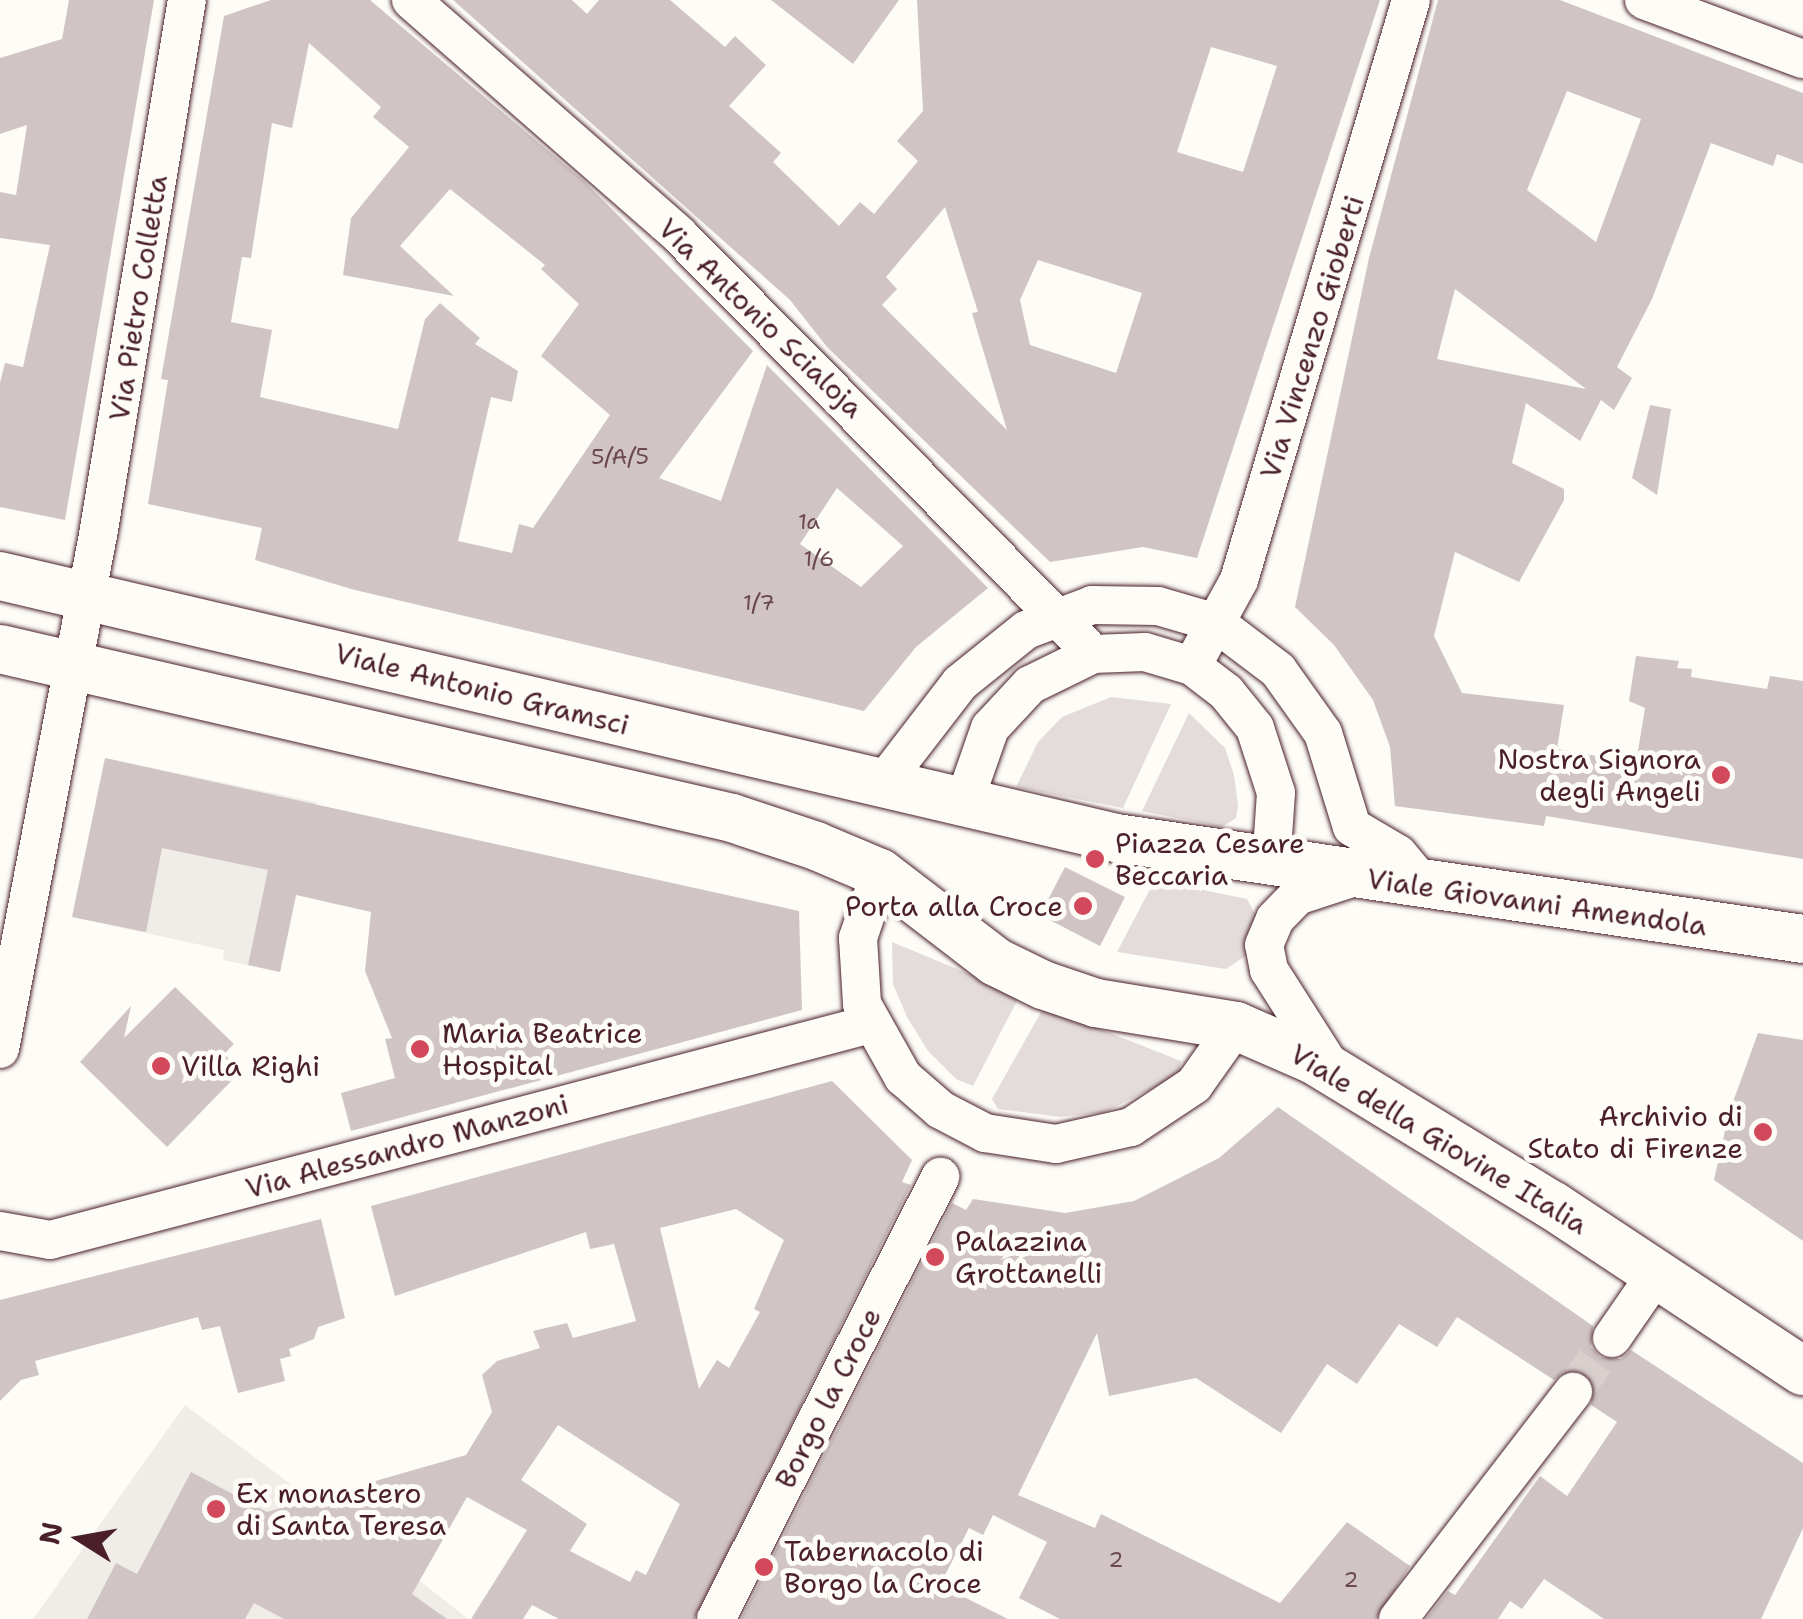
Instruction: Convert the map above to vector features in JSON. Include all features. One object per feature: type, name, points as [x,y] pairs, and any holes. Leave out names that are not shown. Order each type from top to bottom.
[{"type":"main road","name":"Viale Antonio Gramsci","points":[[0,576],[963,805]]},
{"type":"main road","points":[[0,649],[732,818],[880,873]]},
{"type":"main road","points":[[963,805],[1271,864]]},
{"type":"main road","name":"Viale Giovanni Amendola","points":[[1271,864],[1803,939]]},
{"type":"main road","name":"Viale della Giovine Italia","points":[[880,873],[996,962],[1043,984],[1096,1002],[1236,1026],[1334,1072],[1657,1273],[1803,1371]]},
{"type":"street","name":"Via Pietro Colletta","points":[[0,1049],[86,595],[187,0]]},
{"type":"street","name":"Via Antonio Scialoja","points":[[411,0],[679,235],[1093,654]]},
{"type":"street","name":"Via Vincenzo Gioberti","points":[[1192,666],[1239,580],[1411,0]]},
{"type":"street","points":[[1644,0],[1803,59]]},
{"type":"street","points":[[880,787],[975,667],[1026,630],[1059,616],[1124,604],[1189,612],[1252,645],[1308,706],[1352,827],[1398,854],[1424,885]]},
{"type":"street","points":[[963,805],[983,743],[1004,708],[1048,673],[1093,654],[1145,652],[1192,666],[1242,709],[1265,748],[1276,793],[1271,864]]},
{"type":"street","points":[[880,873],[864,910],[856,959],[870,1024],[894,1066],[941,1110],[984,1133],[1041,1144],[1092,1140],[1140,1123],[1194,1085],[1236,1026]]},
{"type":"street","points":[[1334,1072],[1275,979],[1264,945],[1271,925],[1298,896],[1355,877]]},
{"type":"street","name":"Via Alessandro Manzoni","points":[[0,1231],[50,1240],[870,1024]]},
{"type":"street","name":"Borgo la Croce","points":[[716,1619],[940,1176]]},
{"type":"street","points":[[1612,1338],[1657,1273]]},
{"type":"street","points":[[1398,1619],[1572,1392]]},
{"type":"shaded area","points":[[1111,697],[1171,704],[1123,808],[1016,787],[1038,742],[1062,717]]},
{"type":"shaded area","points":[[1189,713],[1225,748],[1234,775],[1236,818],[1222,827],[1142,811]]},
{"type":"shaded area","points":[[105,758],[316,802],[280,972],[223,960],[224,950],[72,917]]},
{"type":"shaded area","points":[[1164,882],[1247,899],[1261,925],[1253,951],[1226,969],[1117,952],[1149,891]]},
{"type":"shaded area","points":[[892,942],[1020,995],[973,1086],[956,1079],[928,1051],[907,1017],[893,984]]},
{"type":"shaded area","points":[[1044,1007],[1181,1061],[1179,1075],[1105,1112],[1060,1117],[998,1109],[992,1099]]},
{"type":"shaded area","points":[[185,1405],[420,1581],[468,1619],[33,1619]]},
{"type":"building","points":[[69,0],[154,0],[65,520],[0,507],[0,383],[5,363],[23,367],[50,245],[0,238],[0,192],[16,195],[27,125],[0,134],[0,58],[62,39]]},
{"type":"building","points":[[271,0],[370,0],[585,182],[753,351],[659,478],[721,501],[767,365],[988,588],[916,647],[864,711],[351,589],[255,560],[262,528],[148,504],[168,380],[161,379],[224,16]],"holes":[[[309,43],[381,107],[373,117],[409,147],[351,218],[343,275],[454,296],[400,246],[450,189],[545,265],[541,269],[579,304],[541,356],[610,415],[533,528],[519,524],[512,553],[458,541],[491,397],[512,402],[518,371],[475,344],[480,338],[440,303],[425,319],[398,429],[260,397],[272,330],[231,322],[242,257],[251,258],[272,123],[292,128]],[[837,488],[903,546],[861,587],[800,544]]]},
{"type":"building","points":[[453,0],[572,0],[587,14],[599,0],[670,0],[725,47],[735,36],[766,65],[729,106],[781,153],[773,162],[839,226],[860,202],[874,214],[918,161],[897,141],[923,111],[917,0],[1380,0],[1197,558],[1143,547],[1050,562],[827,347],[790,300]],"holes":[[[1211,47],[1277,66],[1243,172],[1177,152]],[[945,207],[978,312],[972,313],[1007,430],[882,305],[897,289],[886,277]],[[1038,260],[1142,293],[1116,373],[1030,345],[1020,300]]]},
{"type":"building","points":[[771,0],[899,0],[853,64]]},
{"type":"building","points":[[1438,0],[1560,0],[1803,93],[1803,164],[1777,154],[1773,166],[1711,143],[1652,299],[1617,367],[1632,378],[1614,410],[1601,400],[1580,441],[1526,403],[1512,463],[1564,489],[1564,500],[1519,582],[1455,552],[1434,636],[1462,693],[1564,705],[1557,749],[1636,763],[1645,708],[1629,701],[1636,656],[1679,661],[1677,668],[1692,669],[1691,677],[1767,689],[1770,676],[1803,681],[1803,859],[1546,816],[1544,826],[1395,806],[1390,747],[1373,700],[1334,645],[1295,607],[1369,258]],"holes":[[[1567,91],[1641,119],[1596,242],[1527,190]],[[1455,289],[1586,389],[1437,359]]]},
{"type":"building","points":[[1650,405],[1671,409],[1657,495],[1632,478]]},
{"type":"building","points":[[105,758],[799,911],[802,1010],[351,1131],[341,1093],[395,1078],[385,1039],[392,1038],[365,971],[371,912],[296,895],[280,972],[248,965],[268,870],[162,848],[146,932],[72,917]]},
{"type":"building","name":"Porta alla Croce","points":[[1065,867],[1125,897],[1100,946],[1040,915]]},
{"type":"building","name":"Villa Righi","points":[[175,987],[234,1044],[224,1054],[242,1070],[167,1147],[80,1062],[131,1006],[124,1038]]},
{"type":"building","name":"Archivio di Stato di Firenze","points":[[1758,1033],[1803,1040],[1803,1241],[1714,1180],[1729,1113]]},
{"type":"building","points":[[832,1081],[912,1160],[902,1182],[911,1185],[694,1619],[559,1619],[532,1605],[523,1619],[471,1619],[527,1530],[467,1497],[412,1594],[447,1619],[284,1619],[254,1603],[245,1619],[87,1619],[116,1563],[137,1574],[191,1472],[267,1512],[466,1455],[492,1412],[482,1375],[497,1361],[540,1348],[533,1331],[567,1323],[573,1338],[636,1321],[614,1244],[590,1249],[586,1232],[395,1296],[371,1206]],"holes":[[[736,1209],[784,1240],[754,1309],[760,1312],[729,1368],[717,1360],[699,1389],[660,1228]],[[558,1425],[680,1504],[646,1575],[636,1570],[630,1582],[570,1551],[587,1524],[521,1480]]]},
{"type":"building","points":[[1278,1107],[1593,1326],[1591,1347],[1600,1357],[1621,1359],[1631,1350],[1803,1463],[1803,1528],[1761,1619],[1604,1619],[1544,1579],[1522,1609],[1510,1601],[1498,1619],[1426,1619],[1448,1591],[1455,1595],[1540,1476],[1567,1496],[1617,1422],[1591,1405],[1594,1384],[1586,1374],[1565,1371],[1554,1380],[1457,1317],[1437,1347],[1399,1324],[1357,1384],[1327,1364],[1281,1433],[1196,1378],[1109,1396],[1097,1333],[1018,1495],[1095,1528],[1101,1514],[1280,1603],[1347,1522],[1410,1566],[1376,1619],[1060,1619],[1019,1598],[1047,1542],[993,1515],[983,1535],[969,1528],[940,1585],[1008,1619],[741,1619],[952,1203],[966,1210],[973,1199],[1065,1213],[1134,1201],[1219,1158]]},
{"type":"building","points":[[321,1219],[345,1318],[318,1327],[314,1339],[289,1349],[291,1356],[280,1359],[285,1381],[238,1393],[220,1326],[202,1330],[198,1317],[35,1361],[39,1375],[21,1380],[0,1401],[0,1300]]},
{"type":"tunnel","points":[[1573,1392],[1612,1338]]},
{"type":"place","name":"Nostra Signora degli Angeli","points":[[1721,775]]},
{"type":"place","name":"Piazza Cesare Beccaria","points":[[1095,859]]},
{"type":"place","name":"Porta alla Croce","points":[[1083,906]]},
{"type":"place","name":"Maria Beatrice Hospital","points":[[420,1049]]},
{"type":"place","name":"Villa Righi","points":[[161,1066]]},
{"type":"place","name":"Archivio di Stato di Firenze","points":[[1763,1132]]},
{"type":"place","name":"Palazzina Grottanelli","points":[[935,1257]]},
{"type":"place","name":"Ex monastero di Santa Teresa","points":[[216,1509]]},
{"type":"place","name":"Tabernacolo di Borgo la Croce","points":[[764,1567]]}]
